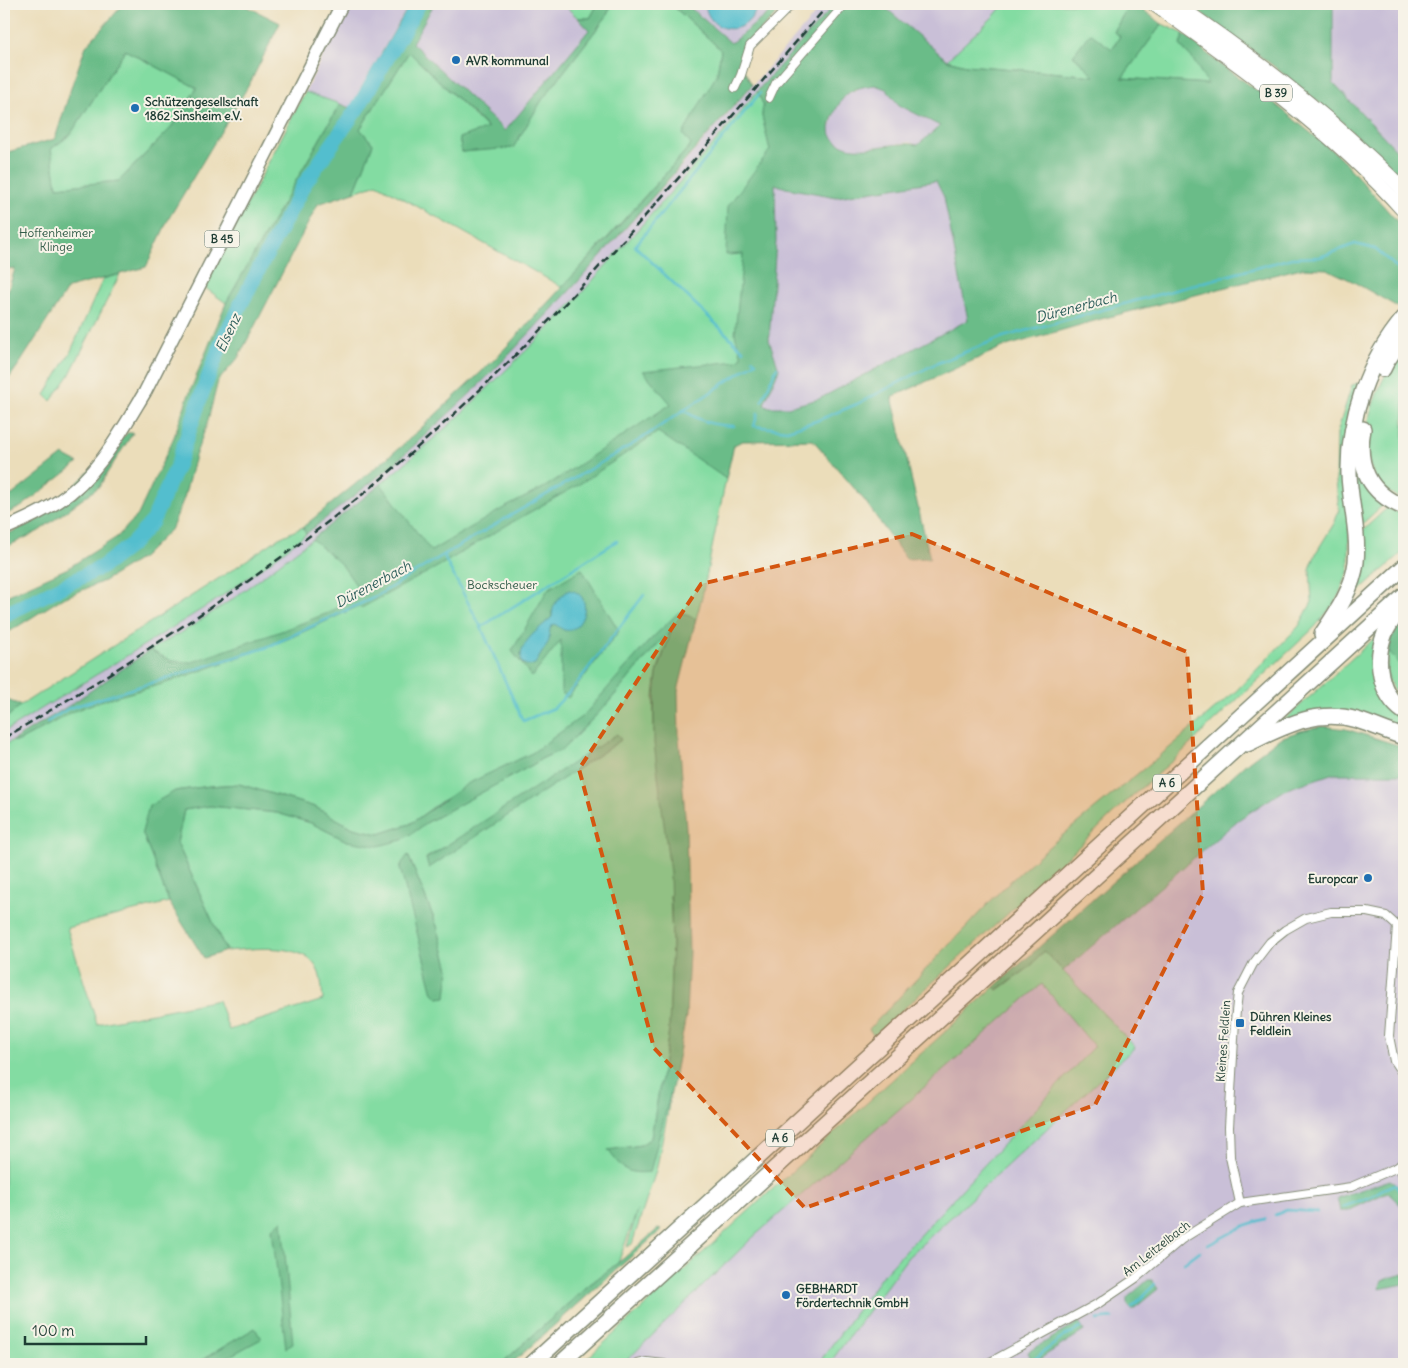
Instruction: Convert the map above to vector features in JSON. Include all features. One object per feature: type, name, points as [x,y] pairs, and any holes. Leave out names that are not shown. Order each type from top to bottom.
[{"type":"highway","name":"B 39","points":[[1154,4],[1289,103],[1354,160],[1404,211]]},
{"type":"highway","name":"B 39","points":[[1175,4],[1219,34],[1324,115],[1404,191]]},
{"type":"highway","points":[[1307,655],[1334,616],[1346,596],[1352,581],[1356,563],[1356,533],[1349,474],[1355,416],[1365,385],[1378,357],[1404,318]]},
{"type":"highway","points":[[1395,503],[1370,481],[1364,467],[1361,451],[1362,435],[1370,401],[1377,382],[1387,361],[1404,336]]},
{"type":"highway","name":"A 6","points":[[532,1364],[1404,567]]},
{"type":"highway","name":"A 6","points":[[560,1364],[1404,596]]},
{"type":"highway","points":[[1404,602],[1386,632],[1379,652],[1379,670],[1384,686],[1391,698],[1404,712]]},
{"type":"highway","points":[[1232,752],[1283,727],[1300,720],[1312,718],[1344,717],[1404,737]]},
{"type":"main road","name":"B 45","points":[[4,529],[26,520],[60,500],[83,482],[112,446],[144,392],[342,4]]},
{"type":"street","points":[[735,88],[750,46],[792,4]]},
{"type":"street","points":[[769,98],[776,83],[845,4]]},
{"type":"street","name":"Kleines Feldlein","points":[[1240,1203],[1230,1157],[1229,1126],[1238,994],[1253,964],[1270,942],[1306,918],[1332,912],[1366,912],[1386,916],[1397,926],[1389,1036],[1394,1061],[1404,1076]]},
{"type":"street","points":[[1401,1164],[1404,1176]]},
{"type":"street","name":"Am Leitzelbach","points":[[987,1364],[1099,1303],[1136,1278],[1182,1239],[1240,1203],[1351,1187],[1401,1164]]},
{"type":"street","points":[[638,1364],[647,1362],[664,1364]]},
{"type":"highlighted area","points":[[912,534],[1187,652],[1203,894],[1095,1105],[805,1208],[654,1048],[579,769],[701,584]]},
{"type":"shaded area","points":[[349,4],[410,4],[349,108],[305,92]]},
{"type":"shaded area","points":[[434,4],[563,4],[590,30],[505,131],[412,43]]},
{"type":"shaded area","points":[[686,4],[780,4],[731,43]]},
{"type":"shaded area","points":[[824,4],[835,4],[579,296],[457,418],[381,484],[234,598],[186,630],[150,650],[70,705],[4,745],[4,732],[215,601],[267,564],[394,464],[471,393],[576,284]]},
{"type":"shaded area","points":[[881,4],[1004,4],[994,16],[947,60]]},
{"type":"shaded area","points":[[1333,4],[1404,4],[1404,158],[1333,83]]},
{"type":"shaded area","points":[[875,85],[886,89],[899,105],[940,126],[918,145],[909,142],[859,149],[846,148],[838,143],[831,137],[830,129],[836,107],[847,94],[862,87]]},
{"type":"shaded area","points":[[936,181],[944,197],[968,320],[819,399],[788,407],[769,407],[764,404],[779,369],[769,340],[776,241],[775,184],[837,197]]},
{"type":"shaded area","points":[[1331,774],[1404,774],[1404,1364],[829,1364],[908,1257],[1135,1047],[1063,971],[1238,820],[1284,790]]},
{"type":"shaded area","points":[[1042,984],[1094,1046],[882,1276],[818,1364],[623,1364],[751,1239]]},
{"type":"green space","name":"Hoffenheimer Klinge","points":[[123,4],[242,4],[280,23],[250,83],[169,218],[146,267],[68,288],[4,385],[4,302],[15,269],[4,268],[4,153],[55,139],[86,46]],"holes":[[[125,50],[197,88],[170,129],[119,181],[57,187],[51,149],[70,135]]]},
{"type":"green space","points":[[410,4],[434,4],[412,43],[505,131],[589,30],[578,18],[590,18],[598,4],[612,4],[606,17],[542,100],[513,148],[462,152],[459,138],[488,128],[409,52],[360,129],[373,144],[354,192],[318,204],[238,358],[218,381],[184,498],[172,528],[143,557],[104,581],[61,599],[4,635],[4,597],[68,568],[117,537],[138,515],[174,437],[189,394],[226,303],[340,104],[350,108]]},
{"type":"green space","points":[[563,4],[598,4],[590,18],[578,18]]},
{"type":"green space","points":[[612,4],[671,4],[721,50],[717,73],[691,145],[562,288],[377,184],[354,192],[373,144],[360,129],[409,52],[488,129],[459,138],[462,152],[513,147],[542,100],[606,17]]},
{"type":"green space","points":[[671,4],[686,4],[731,43],[780,4],[787,4],[746,44],[740,66],[752,85],[576,284],[471,393],[394,464],[306,534],[303,527],[404,444],[495,359],[609,237],[691,145],[683,134],[717,74],[721,50]]},
{"type":"green space","points":[[835,4],[881,4],[947,60],[966,65],[1095,76],[1073,55],[1090,33],[1112,49],[1120,36],[1114,32],[1127,7],[1123,4],[1135,4],[1162,24],[1122,78],[1208,84],[1192,58],[1180,45],[1184,34],[1222,66],[1268,98],[1340,157],[1404,229],[1404,308],[1403,310],[1327,269],[1301,268],[1101,319],[1003,347],[892,397],[930,558],[906,559],[865,501],[813,440],[742,441],[734,445],[726,479],[658,432],[578,485],[439,566],[361,608],[357,607],[265,648],[166,683],[100,701],[74,711],[19,741],[12,741],[70,705],[150,650],[171,661],[192,662],[328,613],[361,592],[342,565],[312,539],[381,484],[431,551],[502,509],[545,487],[671,404],[643,371],[737,361],[742,357],[735,334],[743,254],[726,255],[728,206],[770,150],[762,116],[763,104],[757,91]],"holes":[[[875,85],[886,89],[899,105],[940,126],[918,145],[896,144],[873,148],[851,148],[841,144],[833,138],[830,128],[836,109],[843,98],[850,92]],[[936,181],[944,197],[968,320],[819,399],[788,407],[769,407],[764,404],[779,369],[769,340],[776,241],[775,184],[786,188],[837,197]]]},
{"type":"green space","points":[[1004,4],[1123,4],[1127,7],[1114,32],[1120,36],[1112,49],[1073,55],[1096,76],[966,65],[947,60],[994,16]]},
{"type":"green space","points":[[1188,4],[1333,4],[1333,83],[1404,158],[1404,183],[1338,118],[1271,64]]},
{"type":"green space","points":[[1162,24],[1184,34],[1180,45],[1192,58],[1209,84],[1122,78]]},
{"type":"green space","name":"Schützengesellschaft 1862 Sinsheim e.V.","points":[[125,50],[197,88],[170,129],[119,181],[57,187],[51,149],[70,135]]},
{"type":"green space","name":"Bockscheuer","points":[[757,91],[763,104],[762,116],[770,150],[770,236],[719,474],[726,479],[702,597],[696,619],[692,618],[673,698],[683,1015],[656,1171],[632,1244],[627,1247],[637,1211],[618,1263],[589,1285],[501,1364],[215,1364],[260,1339],[255,1329],[195,1364],[4,1364],[4,745],[12,741],[19,741],[54,722],[159,655],[150,650],[186,630],[234,598],[312,539],[317,543],[383,488],[381,484],[457,418],[545,332],[723,133]],"holes":[[[676,620],[660,783],[655,742],[655,688],[658,668],[672,630],[607,704],[563,749],[541,759],[445,812],[420,828],[347,841],[311,823],[277,813],[210,806],[184,810],[177,843],[226,951],[264,948],[292,951],[303,955],[313,962],[319,973],[323,1000],[229,1030],[218,1000],[97,1024],[67,928],[169,902],[142,832],[175,791],[239,784],[315,807],[353,828],[379,834],[410,824],[443,800],[562,741]],[[621,740],[429,867],[426,858]],[[408,855],[437,926],[449,969]],[[670,895],[674,938],[673,1021],[648,1172],[608,1151],[641,1145],[651,1138],[669,1031],[672,941]]]},
{"type":"green space","points":[[305,92],[340,104],[226,303],[204,287]]},
{"type":"green space","points":[[120,274],[69,376],[51,401],[45,395],[70,353],[103,279]]},
{"type":"green space","points":[[1404,346],[1404,502],[1380,484],[1371,468],[1367,450],[1367,432],[1377,394],[1394,360]]},
{"type":"green space","points":[[1359,383],[1349,526],[1349,570],[1337,600],[1315,627],[1177,757],[1132,796],[1013,909],[874,1036],[869,1029],[1005,886],[1053,843],[1236,691],[1299,626],[1312,602],[1310,569],[1317,551],[1335,522],[1339,509],[1336,481],[1337,433],[1352,385]]},
{"type":"green space","points":[[127,433],[133,433],[100,486],[39,531],[4,548],[4,536],[43,517]]},
{"type":"green space","points":[[63,455],[78,463],[21,507],[4,515],[4,496],[12,495]]},
{"type":"green space","points":[[1358,462],[1376,499],[1383,505],[1362,524],[1354,472]]},
{"type":"green space","points":[[1387,508],[1404,515],[1404,551],[1353,597],[1362,531]]},
{"type":"green space","points":[[303,527],[306,534],[215,601],[4,732],[4,720],[21,705],[279,538]]},
{"type":"green space","points":[[582,569],[619,631],[568,698],[561,692],[561,640],[532,677],[512,651],[548,589]],"holes":[[[552,611],[554,623],[520,656],[529,640],[552,617]]]},
{"type":"green space","points":[[679,612],[696,619],[678,691],[679,737],[686,828],[689,952],[686,1016],[673,1084],[650,1172],[642,1173],[625,1169],[608,1150],[641,1145],[651,1138],[669,1031],[672,941],[670,873],[654,743],[654,710],[657,674],[671,631],[607,704],[563,749],[541,759],[426,823],[402,840],[378,846],[347,841],[311,823],[277,813],[210,806],[184,810],[177,843],[226,951],[204,958],[169,902],[142,832],[149,806],[175,791],[239,784],[315,807],[353,828],[379,834],[410,824],[467,784],[532,753],[584,715],[649,641]]},
{"type":"green space","points":[[1404,618],[1404,668],[1390,654],[1391,635]]},
{"type":"green space","points":[[1381,632],[1391,710],[1404,720],[1404,731],[1356,716],[1282,722]]},
{"type":"green space","points":[[1391,635],[1390,654],[1404,668],[1404,703],[1391,686],[1388,675]]},
{"type":"green space","points":[[4,699],[21,705],[4,720]]},
{"type":"green space","points":[[1322,726],[1346,729],[1404,747],[1404,774],[1331,774],[1284,790],[1238,820],[1063,971],[1044,951],[1030,967],[997,990],[994,987],[1248,762],[1280,738]]},
{"type":"green space","points":[[617,734],[621,740],[429,868],[426,859]]},
{"type":"green space","points":[[408,855],[437,926],[449,969],[446,997],[438,998],[433,993],[400,868]]},
{"type":"green space","points":[[1044,951],[1135,1047],[908,1257],[829,1364],[818,1364],[882,1276],[1094,1046],[1042,984],[751,1239],[623,1364],[581,1364],[994,987],[998,990],[1030,967]]},
{"type":"green space","points":[[1390,1180],[1404,1191],[1404,1208],[1388,1193],[1385,1193],[1348,1211],[1340,1211],[1337,1198]]},
{"type":"green space","points":[[282,1220],[293,1344],[286,1348],[272,1229]]},
{"type":"green space","points":[[658,1229],[661,1230],[511,1364],[501,1364],[589,1285]]},
{"type":"green space","points":[[1404,1274],[1404,1284],[1379,1289],[1382,1280]]},
{"type":"green space","points":[[1148,1280],[1152,1280],[1158,1289],[1132,1310],[1127,1304],[1127,1298]]},
{"type":"green space","points":[[1079,1322],[1084,1331],[1033,1363],[1028,1352]]},
{"type":"green space","points":[[255,1328],[261,1339],[215,1364],[195,1364]]},
{"type":"water","points":[[705,4],[757,4],[753,15],[747,23],[730,29],[714,23],[708,15]]},
{"type":"water","points":[[569,590],[578,593],[583,599],[584,613],[581,621],[571,630],[564,630],[554,624],[550,628],[549,641],[535,664],[529,666],[522,663],[522,649],[530,637],[552,617],[553,608],[557,601]]},
{"type":"waterway","name":"Elsenz","points":[[4,615],[102,567],[132,544],[152,522],[177,466],[223,339],[262,263],[305,183],[359,106],[419,4]]},
{"type":"waterway","points":[[744,351],[635,246],[760,93]]},
{"type":"waterway","name":"Dürenerbach","points":[[758,413],[754,426],[787,430],[816,421],[857,404],[935,364],[1003,337],[1292,258],[1320,257],[1355,244],[1375,249],[1404,276]]},
{"type":"waterway","name":"Dürenerbach","points":[[47,722],[69,708],[265,648],[375,597],[638,441],[756,362],[752,359]]},
{"type":"waterway","points":[[762,401],[777,367]]},
{"type":"waterway","name":"Dürenerbach","points":[[683,410],[707,422],[734,426]]},
{"type":"waterway","points":[[481,627],[617,541]]},
{"type":"waterway","points":[[445,554],[445,559],[481,627],[523,721],[554,708],[574,687],[644,595]]},
{"type":"waterway","points":[[1342,1207],[1370,1197],[1395,1184],[1404,1196]]},
{"type":"waterway","points":[[1275,1215],[1287,1210],[1317,1212]]},
{"type":"waterway","points":[[1208,1245],[1246,1225],[1265,1219]]},
{"type":"waterway","points":[[1184,1263],[1200,1251]]},
{"type":"waterway","points":[[1132,1307],[1155,1284]]},
{"type":"waterway","points":[[1097,1320],[1112,1318]]},
{"type":"waterway","points":[[1029,1363],[1066,1335],[1081,1328]]},
{"type":"railway","points":[[4,738],[88,688],[170,635],[290,551],[375,485],[502,369],[578,290],[829,4]]},
{"type":"place","name":"AVR kommunal","points":[[456,60]]},
{"type":"place","name":"Schützengesellschaft 1862 Sinsheim e.V.","points":[[135,108]]},
{"type":"place","name":"Europcar","points":[[1368,878]]},
{"type":"place","name":"Dühren Kleines Feldlein","points":[[1240,1023]]},
{"type":"place","name":"GEBHARDT Fördertechnik GmbH","points":[[786,1295]]}]
